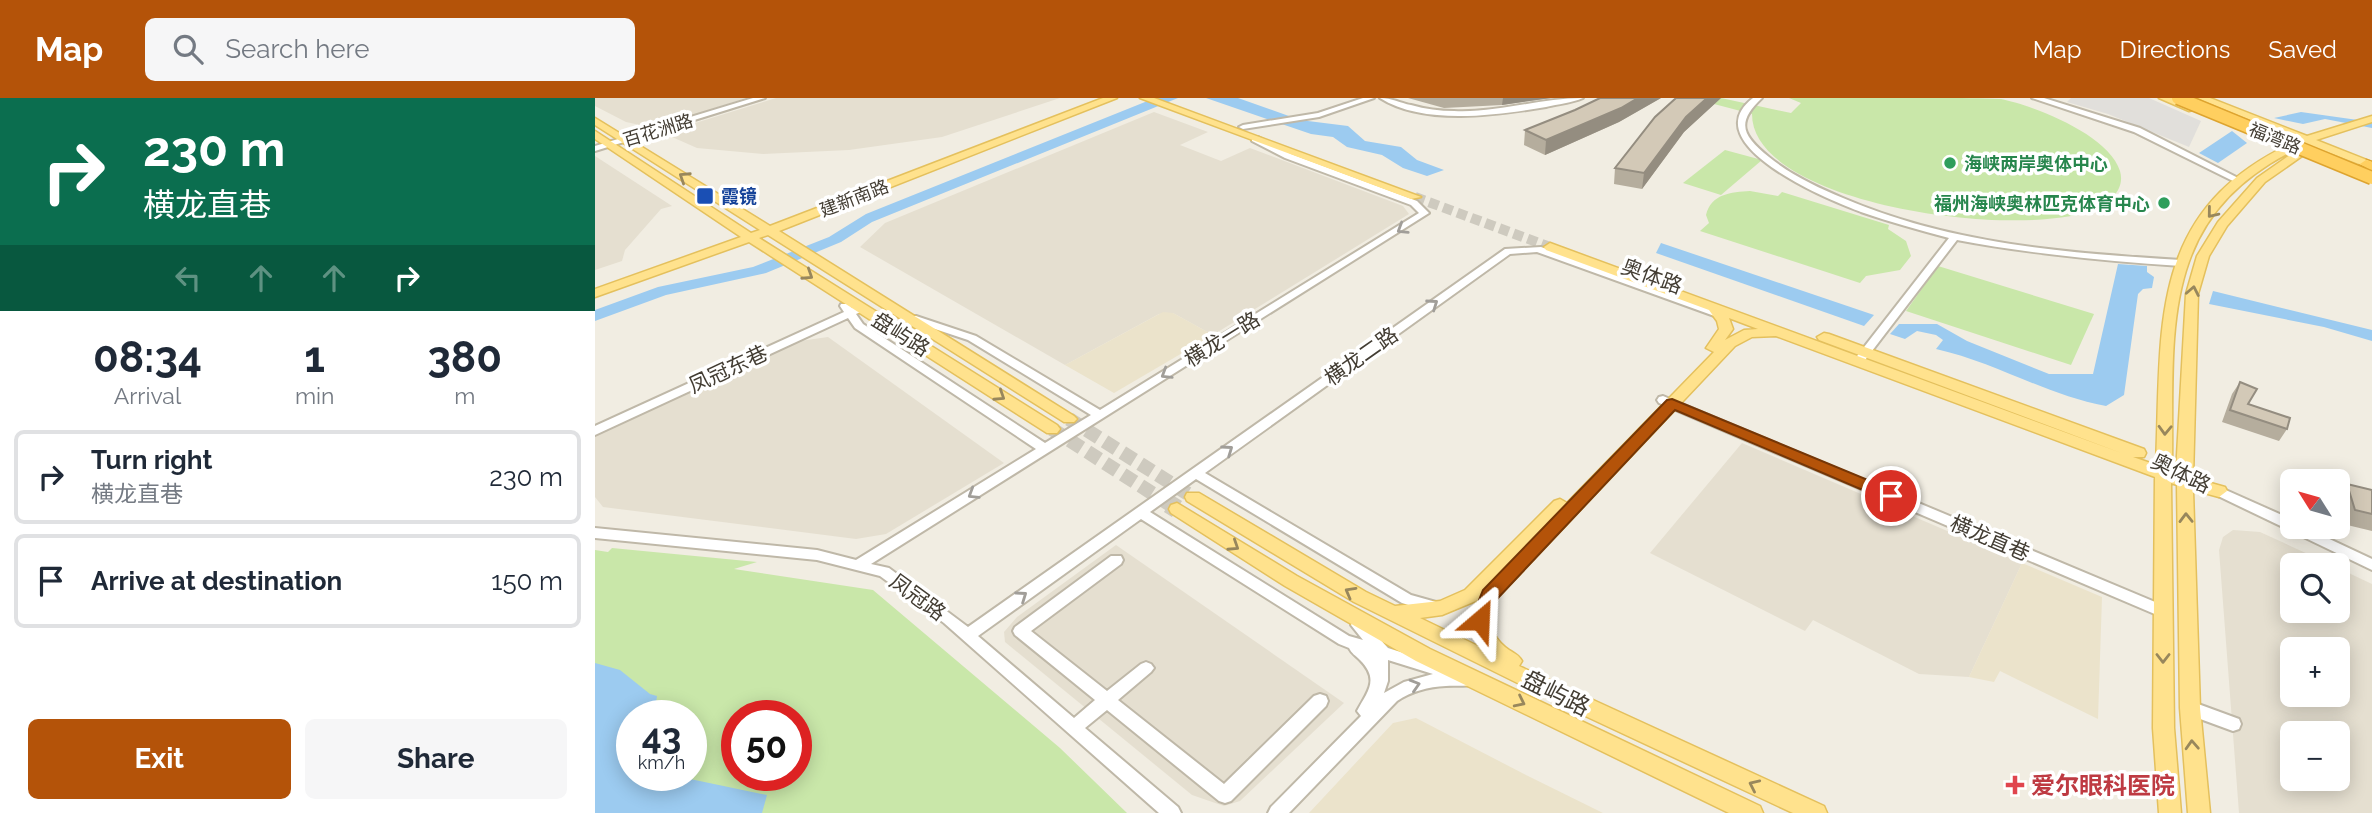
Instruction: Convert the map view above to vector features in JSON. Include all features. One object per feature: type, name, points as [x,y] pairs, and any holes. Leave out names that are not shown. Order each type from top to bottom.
[{"type":"highway","points":[[2171,98],[2248,132]]},
{"type":"highway","name":"福湾路","points":[[2178,98],[2371,170]]},
{"type":"highway","name":"福湾路","points":[[2190,98],[2371,170]]},
{"type":"highway","points":[[2357,178],[2372,184]]},
{"type":"main road","name":"建新南路","points":[[767,228],[844,202],[1112,98]]},
{"type":"main road","points":[[1145,98],[1419,195],[1161,98]]},
{"type":"main road","points":[[1170,98],[1195,109]]},
{"type":"main road","points":[[2164,98],[2248,132],[2302,146],[2371,170]]},
{"type":"main road","points":[[2202,98],[2302,146],[2357,178]]},
{"type":"main road","name":"建新南路","points":[[595,293],[1092,99]]},
{"type":"main road","points":[[2168,810],[2164,756],[2163,468],[2170,324],[2174,289],[2181,263],[2197,232],[2240,181],[2302,146],[2372,119]]},
{"type":"main road","name":"盘屿路","points":[[595,121],[1069,419]]},
{"type":"main road","points":[[2199,813],[2190,708],[2185,478],[2192,294],[2203,256],[2215,234],[2254,186],[2302,146],[2372,126]]},
{"type":"main road","name":"盘屿路","points":[[595,134],[851,307],[1052,429]]},
{"type":"main road","points":[[842,275],[838,262],[804,240],[799,233],[811,220],[844,202]]},
{"type":"main road","name":"建新南路","points":[[595,285],[748,235]]},
{"type":"main road","name":"奥体路","points":[[1862,357],[1795,338],[1717,311],[1553,244],[1862,357],[2163,468],[2219,491]]},
{"type":"main road","points":[[625,283],[738,251],[757,251],[778,256]]},
{"type":"main road","points":[[1614,720],[1564,688],[1500,655],[1486,642],[1480,620],[1489,595],[1668,401],[1723,337],[1726,324],[1717,311]]},
{"type":"main road","points":[[1392,613],[1426,612],[1456,604],[1484,584],[1730,343],[1742,335],[1764,332],[1795,338]]},
{"type":"main road","name":"盘屿路","points":[[1193,497],[1317,573],[1392,613],[1816,813]]},
{"type":"main road","name":"盘屿路","points":[[1177,509],[1336,607],[1473,679],[1752,813]]},
{"type":"street","name":"百花洲路","points":[[595,149],[761,98]]},
{"type":"street","points":[[1243,127],[1304,118],[1343,109],[1370,98]]},
{"type":"street","points":[[1384,98],[1405,108],[1437,112],[1518,108],[1579,98]]},
{"type":"street","points":[[1758,98],[1742,112],[1741,128],[1753,147],[1776,165],[1850,204],[1954,237],[2043,253],[2181,263]]},
{"type":"street","points":[[2036,98],[2145,133],[2240,181]]},
{"type":"street","name":"横龙一路","points":[[860,564],[1425,213],[1417,204],[1288,156],[1255,139]]},
{"type":"street","points":[[1862,357],[1954,237]]},
{"type":"street","name":"横龙二路","points":[[967,636],[1513,250],[1538,249],[1717,311]]},
{"type":"street","points":[[851,307],[863,329],[1045,449]]},
{"type":"street","name":"凤冠东巷","points":[[595,430],[851,307]]},
{"type":"street","points":[[912,318],[972,338],[1100,415]]},
{"type":"street","name":"横龙直巷","points":[[1668,401],[2162,611]]},
{"type":"street","points":[[1195,473],[1407,599],[1425,606],[1456,604]]},
{"type":"street","points":[[2219,491],[2280,521]]},
{"type":"street","points":[[1140,512],[1368,657],[1380,684]]},
{"type":"street","name":"凤冠路","points":[[595,533],[817,555],[860,564],[892,577],[967,636],[1172,813]]},
{"type":"street","points":[[2318,539],[2372,565]]},
{"type":"street","points":[[1116,560],[1020,631],[1225,795],[1320,701]]},
{"type":"street","points":[[1266,813],[1370,706],[1379,692],[1382,653],[1373,637],[1336,607]]},
{"type":"street","points":[[1344,640],[1473,679]]},
{"type":"street","points":[[1073,728],[1146,668]]},
{"type":"street","points":[[1277,813],[1391,696],[1407,686],[1427,681],[1473,679]]},
{"type":"street","points":[[2190,708],[2233,724]]},
{"type":"shaded area","points":[[595,98],[746,98],[677,120],[640,125],[626,122],[595,106]]},
{"type":"shaded area","points":[[776,98],[1060,98],[942,137],[849,150],[763,154],[697,148],[672,137],[655,142],[655,138],[666,132]]},
{"type":"shaded area","points":[[2071,98],[2149,98],[2201,121],[2189,147],[2108,114],[2067,102]]},
{"type":"shaded area","points":[[1154,112],[1208,132],[1180,145],[1221,161],[1250,148],[1403,206],[1409,214],[1213,335],[1173,313],[1159,314],[1065,365],[860,247],[885,223]]},
{"type":"shaded area","points":[[595,156],[672,206],[661,209],[625,250],[622,261],[595,270]]},
{"type":"shaded area","points":[[1163,312],[1173,313],[1213,335],[1114,393],[1065,365]]},
{"type":"shaded area","points":[[828,337],[1004,463],[886,534],[856,539],[603,507],[595,497],[595,436],[800,341]]},
{"type":"shaded area","points":[[1742,443],[2022,563],[1969,677],[1919,674],[1813,620],[1805,631],[1650,553]]},
{"type":"shaded area","points":[[2233,530],[2260,532],[2306,553],[2280,553],[2280,623],[2350,623],[2350,574],[2372,584],[2372,813],[2239,813],[2219,550],[2223,537]]},
{"type":"shaded area","points":[[1116,545],[1344,703],[1240,801],[1224,806],[1192,795],[1005,642],[1004,632],[1017,617]]},
{"type":"shaded area","points":[[2022,563],[2102,597],[2098,719],[2000,671],[1994,682],[1969,677]]},
{"type":"shaded area","points":[[1416,718],[1603,813],[1309,813],[1393,723]]},
{"type":"green space","name":"海峡两岸奥体中心","points":[[1721,98],[1791,113],[1801,103],[1789,98],[2001,99],[2051,115],[2086,134],[2113,158],[2120,171],[2121,183],[2112,198],[2103,205],[2063,217],[2015,220],[1959,217],[1900,208],[1844,193],[1797,173],[1764,146],[1752,114],[1714,104]]},
{"type":"green space","points":[[1725,150],[1762,160],[1721,195],[1683,183]]},
{"type":"green space","points":[[1750,191],[1778,196],[1782,192],[1889,225],[1888,229],[1906,241],[1911,256],[1900,270],[1866,276],[1860,283],[1700,231],[1709,223],[1706,215],[1717,198],[1729,193]]},
{"type":"green space","points":[[1938,266],[2094,314],[2071,365],[1906,311]]},
{"type":"green space","points":[[612,548],[757,562],[734,569],[873,590],[1060,748],[1127,813],[595,813],[595,550],[608,552]]},
{"type":"water","points":[[1155,98],[1178,98],[872,222],[841,242],[766,273],[666,295],[595,321],[595,310],[658,287],[753,267],[829,237],[866,214]]},
{"type":"water","points":[[1206,98],[1238,98],[1300,120],[1348,126],[1365,141],[1401,147],[1417,160],[1444,170],[1427,176],[1403,168],[1382,155],[1347,147],[1333,137],[1311,134]]},
{"type":"water","points":[[2301,112],[2372,122],[2372,128],[2325,119],[2303,124],[2274,118]]},
{"type":"water","points":[[2232,131],[2247,143],[2218,163],[2199,153]]},
{"type":"water","points":[[1661,243],[1874,315],[1864,326],[1656,253]]},
{"type":"water","points":[[2118,264],[2147,266],[2147,272],[2154,277],[2152,288],[2143,289],[2138,294],[2124,395],[2106,406],[2062,394],[1979,362],[1936,349],[1943,340],[1936,335],[1917,331],[1905,339],[1890,334],[1899,324],[1937,324],[1967,341],[2049,374],[2093,374]]},
{"type":"water","points":[[2213,291],[2372,330],[2372,341],[2324,327],[2209,304]]},
{"type":"water","points":[[595,663],[620,670],[650,694],[657,696],[656,700],[616,700],[616,791],[707,791],[707,782],[721,785],[721,791],[748,791],[767,795],[762,813],[595,813]]},
{"type":"building","points":[[1600,98],[1638,98],[1546,140],[1525,130],[1575,110]]},
{"type":"building","points":[[1676,98],[1707,98],[1686,117],[1644,173],[1615,168],[1655,117]]},
{"type":"building","points":[[2240,382],[2257,389],[2248,404],[2290,418],[2287,429],[2230,410]]},
{"type":"building","points":[[2350,485],[2372,490],[2372,514],[2355,510]]},
{"type":"tunnel","points":[[1415,197],[1550,247]]},
{"type":"tunnel","points":[[1069,419],[1193,497]]},
{"type":"tunnel","points":[[1052,429],[1172,506]]},
{"type":"tunnel","points":[[1169,504],[1177,509]]},
{"type":"place","name":"海峡两岸奥体中心","points":[[1950,163]]},
{"type":"place","name":"霞镜","points":[[705,196]]},
{"type":"place","name":"福州海峡奥林匹克体育中心","points":[[2164,203]]},
{"type":"place","name":"爱尔眼科医院","points":[[2015,785]]},
{"type":"route","points":[[1480,620],[1489,595],[1672,403],[1891,496]]}]
